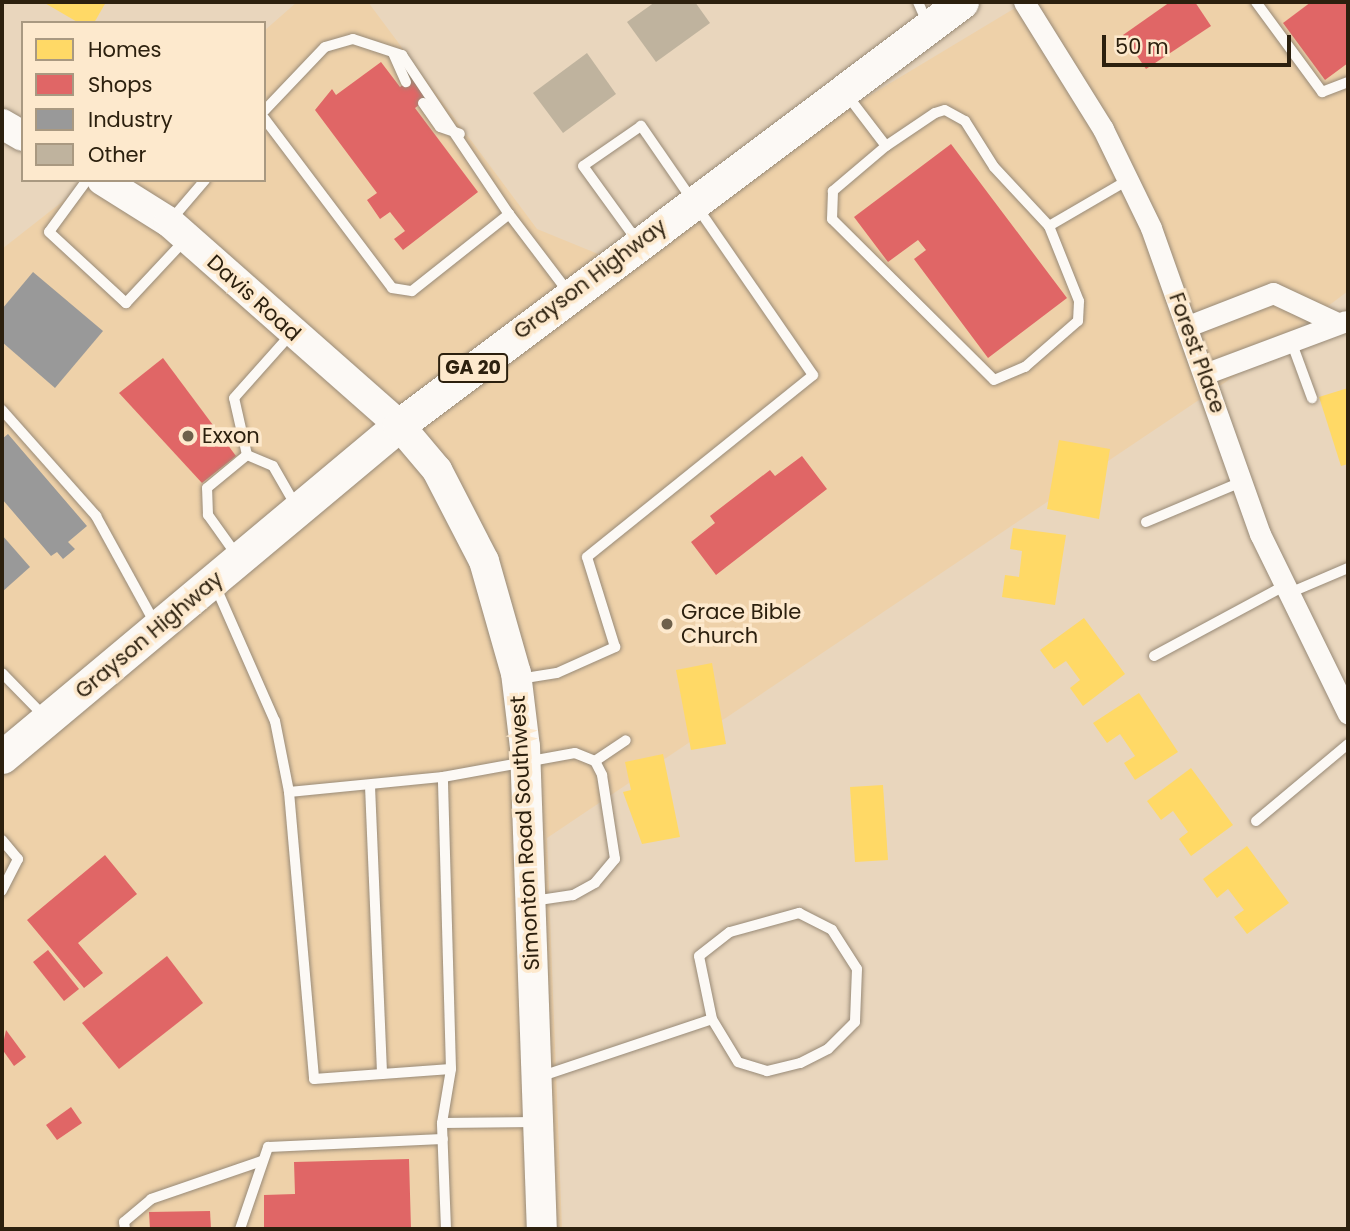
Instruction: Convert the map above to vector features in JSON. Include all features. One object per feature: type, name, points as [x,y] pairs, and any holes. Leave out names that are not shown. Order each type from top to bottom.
[{"type":"main road","name":"Grayson Highway","points":[[2,757],[399,425],[569,293],[844,89],[924,15],[962,2]]},
{"type":"street","name":"Forest Place","points":[[1024,2],[1128,180],[1207,373],[1241,482],[1284,591],[1348,714]]},
{"type":"street","points":[[2,124],[21,135]]},
{"type":"street","name":"Davis Road","points":[[105,182],[178,230],[399,425]]},
{"type":"street","points":[[1188,326],[1273,293],[1343,321]]},
{"type":"street","points":[[1207,373],[1343,321]]},
{"type":"street","name":"Simonton Road Southwest","points":[[399,425],[437,470],[470,530],[496,593],[517,679],[525,761],[542,1229]]},
{"type":"lane","points":[[1256,2],[1322,92],[1348,82]]},
{"type":"lane","points":[[266,109],[325,47],[353,39],[402,55],[460,134],[509,214],[569,293]]},
{"type":"lane","points":[[393,53],[406,82]]},
{"type":"lane","points":[[844,89],[886,146]]},
{"type":"lane","points":[[422,103],[440,127],[460,134]]},
{"type":"lane","points":[[935,113],[954,114],[1049,226],[1079,301],[1078,321],[1025,368],[994,380],[832,219],[833,191],[886,146],[935,113]]},
{"type":"lane","points":[[266,121],[392,288],[412,292],[509,214]]},
{"type":"lane","points":[[517,679],[557,673],[615,647],[587,557],[813,375],[696,199],[641,126],[583,166],[638,242]]},
{"type":"lane","points":[[1049,226],[1128,180]]},
{"type":"lane","points":[[86,182],[49,232],[126,303],[178,230],[204,182]]},
{"type":"lane","points":[[247,455],[234,398],[292,331]]},
{"type":"lane","points":[[1291,341],[1311,398]]},
{"type":"lane","points":[[2,410],[96,516],[157,627]]},
{"type":"lane","points":[[247,455],[273,466],[298,510]]},
{"type":"lane","points":[[239,559],[208,515],[207,488],[247,455]]},
{"type":"lane","points":[[1146,522],[1241,482]]},
{"type":"lane","points":[[1154,656],[1284,591],[1348,568]]},
{"type":"lane","points":[[213,581],[275,721],[289,792],[314,1079],[451,1069]]},
{"type":"lane","points":[[2,673],[47,719]]},
{"type":"lane","points":[[595,761],[626,740]]},
{"type":"lane","points":[[1256,821],[1348,744]]},
{"type":"lane","points":[[289,792],[443,777],[575,753],[595,761]]},
{"type":"lane","points":[[530,901],[573,895],[595,883],[615,859],[595,761]]},
{"type":"lane","points":[[443,777],[451,1069],[442,1123],[446,1229]]},
{"type":"lane","points":[[370,786],[382,1074]]},
{"type":"lane","points":[[2,840],[18,859],[2,891]]},
{"type":"lane","points":[[799,913],[832,930],[857,970],[855,1022],[828,1049],[800,1063],[767,1071],[738,1062],[712,1019],[699,956],[730,932],[799,913]]},
{"type":"lane","points":[[536,1077],[712,1019]]},
{"type":"lane","points":[[442,1123],[538,1122]]},
{"type":"lane","points":[[240,1229],[268,1147],[443,1139]]},
{"type":"lane","points":[[125,1229],[124,1222],[151,1199],[262,1161]]},
{"type":"shaded area","points":[[297,2],[368,2],[537,229],[603,256],[1025,2],[1348,2],[1348,291],[1245,369],[547,838],[562,1229],[2,1229],[2,249],[87,182],[266,182],[266,29]]},
{"type":"building: Homes","points":[[43,2],[106,2],[95,21],[76,21]]},
{"type":"building: Homes","points":[[1348,388],[1348,464],[1341,466],[1319,397]]},
{"type":"building: Homes","points":[[1059,440],[1110,449],[1099,519],[1047,509]]},
{"type":"building: Homes","points":[[1013,528],[1066,535],[1055,605],[1002,597],[1005,575],[1019,577],[1022,551],[1010,549]]},
{"type":"building: Homes","points":[[1084,618],[1125,674],[1083,706],[1070,688],[1080,680],[1066,661],[1054,669],[1040,650]]},
{"type":"building: Homes","points":[[712,663],[726,744],[691,750],[676,670]]},
{"type":"building: Homes","points":[[1139,693],[1178,752],[1135,780],[1124,763],[1135,756],[1120,734],[1107,743],[1093,723]]},
{"type":"building: Homes","points":[[663,754],[680,837],[642,844],[623,792],[631,790],[625,762]]},
{"type":"building: Homes","points":[[1191,768],[1233,825],[1191,856],[1179,839],[1188,832],[1173,811],[1161,820],[1147,801]]},
{"type":"building: Homes","points":[[883,785],[888,860],[855,862],[850,787]]},
{"type":"building: Homes","points":[[1247,846],[1289,903],[1247,934],[1234,917],[1244,910],[1228,889],[1217,898],[1203,879]]},
{"type":"building: Shops","points":[[1170,2],[1195,2],[1211,26],[1146,69],[1123,35]]},
{"type":"building: Shops","points":[[1311,2],[1348,2],[1348,63],[1325,80],[1283,23]]},
{"type":"building: Shops","points":[[381,62],[400,87],[413,77],[428,98],[415,108],[478,192],[403,250],[394,239],[405,231],[390,212],[380,219],[367,200],[377,193],[315,110],[332,89],[336,95]]},
{"type":"building: Shops","points":[[951,144],[1067,298],[988,358],[914,259],[926,250],[918,240],[888,262],[854,217]]},
{"type":"building: Shops","points":[[163,358],[236,456],[202,483],[119,393]]},
{"type":"building: Shops","points":[[802,456],[827,489],[716,575],[691,542],[715,523],[710,516],[770,470],[775,476]]},
{"type":"building: Shops","points":[[105,855],[137,894],[78,943],[103,973],[84,988],[27,920]]},
{"type":"building: Shops","points":[[48,950],[79,989],[64,1001],[33,962]]},
{"type":"building: Shops","points":[[167,956],[203,1003],[119,1069],[82,1023]]},
{"type":"building: Shops","points":[[6,1030],[26,1057],[14,1066],[2,1049]]},
{"type":"building: Shops","points":[[71,1107],[82,1123],[57,1140],[46,1125]]},
{"type":"building: Shops","points":[[409,1159],[411,1229],[264,1229],[264,1195],[295,1194],[294,1162]]},
{"type":"building: Shops","points":[[210,1211],[211,1229],[150,1229],[149,1212]]},
{"type":"building: Industry","points":[[33,272],[103,331],[55,388],[2,342],[2,309]]},
{"type":"building: Industry","points":[[8,434],[87,526],[68,542],[75,549],[63,559],[57,552],[51,556],[2,499],[2,439]]},
{"type":"building: Industry","points":[[2,535],[30,567],[2,592]]},
{"type":"building: Other","points":[[655,2],[695,2],[710,23],[656,62],[627,22]]},
{"type":"building: Other","points":[[587,53],[616,94],[563,133],[533,93]]},
{"type":"place","name":"Exxon","points":[[188,436]]},
{"type":"place","name":"Grace Bible Church","points":[[667,624]]}]
